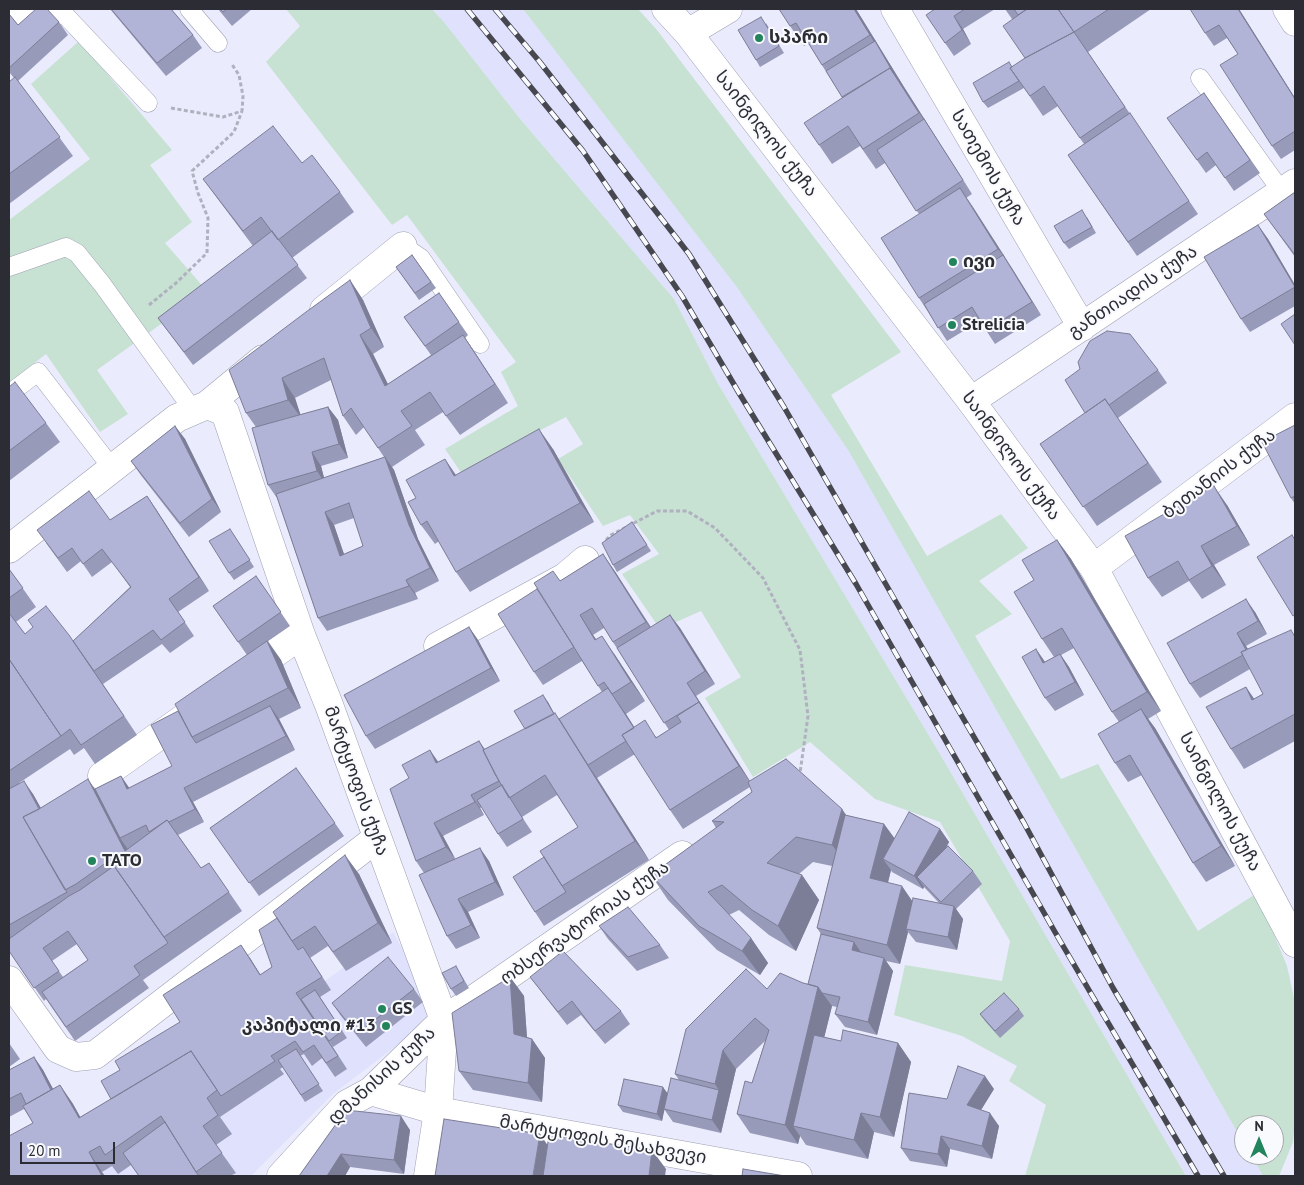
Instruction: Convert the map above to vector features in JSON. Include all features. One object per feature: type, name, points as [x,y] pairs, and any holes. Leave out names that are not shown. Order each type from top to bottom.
[{"type":"street","name":"საინგილოს ქუჩა","points":[[666,9],[688,33],[971,401],[1094,568],[1295,943]]},
{"type":"street","points":[[688,33],[728,9]]},
{"type":"street","name":"სათემოს ქუჩა","points":[[895,9],[1082,327]]},
{"type":"street","points":[[1287,9],[1295,22]]},
{"type":"street","name":"განთიადის ქუჩა","points":[[971,401],[1289,188]]},
{"type":"street","points":[[305,325],[403,246]]},
{"type":"street","points":[[9,549],[177,418],[200,407],[282,344]]},
{"type":"street","name":"მარტყოფის ქუჩა","points":[[200,407],[225,412],[302,635],[338,700],[376,838],[444,1020],[438,1110],[428,1176]]},
{"type":"street","name":"ბეთანიის ქუჩა","points":[[1094,568],[1295,417]]},
{"type":"street","points":[[416,657],[565,577],[586,560]]},
{"type":"street","points":[[102,776],[302,635]]},
{"type":"street","points":[[9,980],[58,1048],[76,1057],[95,1055],[376,838]]},
{"type":"street","name":"ობსერვატორიას ქუჩა","points":[[444,1020],[703,841]]},
{"type":"street","name":"დმანისის ქუჩა","points":[[281,1176],[347,1104],[371,1091],[444,1020]]},
{"type":"street","name":"მარტყოფის შესახვევი","points":[[371,1091],[438,1110],[756,1172],[798,1176]]},
{"type":"lane","points":[[190,9],[218,43]]},
{"type":"lane","points":[[9,17],[48,11],[71,12],[148,104]]},
{"type":"lane","points":[[1200,78],[1289,188]]},
{"type":"lane","points":[[403,246],[421,258],[480,344]]},
{"type":"lane","points":[[9,267],[66,247],[77,254],[200,407]]},
{"type":"lane","points":[[9,394],[38,372],[112,468]]},
{"type":"path","points":[[129,321],[176,283],[206,254],[208,218],[192,171],[234,132],[242,111],[243,96],[239,75],[218,43]]},
{"type":"path","points":[[148,104],[223,117],[242,111]]},
{"type":"path","points":[[586,560],[611,535],[657,510],[687,510],[715,528],[763,578],[800,650],[808,716],[800,774]]},
{"type":"shaded area","points":[[432,9],[523,9],[736,286],[848,450],[1234,1126],[1234,1165],[1257,1165],[1263,1176],[1186,1176],[937,749],[717,382],[674,299],[521,120]]},
{"type":"shaded area","points":[[393,932],[438,1014],[333,1094],[251,1176],[54,1176]]},
{"type":"green space","points":[[286,9],[432,9],[521,120],[674,299],[717,382],[937,749],[1186,1176],[1025,1176],[1046,1105],[1009,1081],[1017,1066],[962,1036],[894,1015],[905,965],[1002,981],[1010,941],[940,822],[875,799],[810,742],[753,777],[705,698],[741,677],[701,611],[660,629],[622,574],[659,554],[630,515],[603,526],[558,459],[583,444],[566,417],[527,437],[475,493],[445,449],[518,406],[501,372],[516,362],[407,215],[392,225],[266,62],[300,26]]},
{"type":"green space","points":[[523,9],[638,9],[657,30],[901,352],[831,395],[927,556],[1001,514],[1028,548],[979,581],[1012,614],[975,636],[1061,779],[1098,764],[1198,931],[1257,893],[1287,966],[1295,1003],[1295,1122],[1293,1142],[1284,1164],[1284,1115],[1234,1115],[1234,1126],[848,450],[736,286]]},
{"type":"green space","points":[[79,41],[172,150],[150,165],[192,222],[165,243],[207,291],[97,370],[128,414],[100,432],[46,354],[9,383],[9,220],[90,159],[31,84]]},
{"type":"green space","points":[[1257,1165],[1284,1165],[1279,1176],[1263,1176]]},
{"type":"building","points":[[36,9],[47,9],[59,22],[9,68],[9,14],[18,25]]},
{"type":"building","points":[[111,9],[171,9],[193,35],[157,63]]},
{"type":"building","points":[[779,9],[854,9],[870,35],[822,65],[796,23],[790,26]]},
{"type":"building","points":[[935,9],[965,9],[954,16],[962,30],[945,43],[926,15]]},
{"type":"building","points":[[1014,9],[1027,9],[1018,15]]},
{"type":"building","points":[[1027,9],[1058,9],[1074,32],[1025,58],[1003,26]]},
{"type":"building","points":[[1058,9],[1109,9],[1074,32]]},
{"type":"building","points":[[1190,9],[1238,9],[1295,99],[1295,131],[1272,146],[1220,65],[1238,54],[1219,25],[1205,33]]},
{"type":"building","points":[[761,17],[779,46],[756,60],[738,30]]},
{"type":"building","points":[[1074,32],[1125,107],[1080,138],[1044,86],[1030,96],[1010,68]]},
{"type":"building","points":[[875,41],[894,74],[890,68],[842,97],[826,71]]},
{"type":"building","points":[[1009,62],[1012,67],[1010,68],[1019,81],[983,102],[973,83]]},
{"type":"building","points":[[890,68],[919,113],[863,149],[848,126],[819,145],[804,123]]},
{"type":"building","points":[[15,77],[60,137],[9,174],[9,82]]},
{"type":"building","points":[[1204,93],[1250,160],[1225,178],[1207,152],[1197,160],[1167,118]]},
{"type":"building","points":[[1130,113],[1189,201],[1128,242],[1068,155]]},
{"type":"building","points":[[924,119],[963,180],[916,211],[877,150]]},
{"type":"building","points":[[273,126],[302,163],[312,155],[340,192],[278,240],[261,217],[243,231],[203,179]]},
{"type":"building","name":"ივი","points":[[960,188],[998,249],[919,298],[881,238]]},
{"type":"building","points":[[1295,192],[1295,255],[1264,214]]},
{"type":"building","points":[[1082,210],[1092,227],[1064,243],[1054,226]]},
{"type":"building","points":[[1258,225],[1295,287],[1241,319],[1204,257]]},
{"type":"building","points":[[272,231],[298,265],[184,352],[158,318]]},
{"type":"building","points":[[412,255],[431,282],[415,293],[396,267]]},
{"type":"building","points":[[1003,255],[1032,302],[986,330],[972,307],[938,328],[924,304]]},
{"type":"building","points":[[350,280],[371,328],[360,335],[385,386],[463,335],[495,384],[446,416],[430,392],[401,411],[412,426],[378,448],[351,408],[343,416],[324,358],[282,378],[288,400],[246,413],[229,370]]},
{"type":"building","points":[[439,293],[459,322],[425,346],[404,317]]},
{"type":"building","points":[[1295,314],[1295,345],[1281,324]]},
{"type":"building","points":[[1107,331],[1130,334],[1158,370],[1109,405],[1105,399],[1085,413],[1065,380],[1080,369],[1078,362],[1090,341]]},
{"type":"building","points":[[15,382],[46,423],[9,451],[9,387]]},
{"type":"building","points":[[1105,399],[1148,463],[1083,507],[1040,444]]},
{"type":"building","points":[[328,407],[339,444],[312,452],[317,471],[268,485],[252,428]]},
{"type":"building","points":[[1295,425],[1295,496],[1291,498],[1262,442]]},
{"type":"building","points":[[175,426],[212,499],[180,523],[131,461]]},
{"type":"building","points":[[539,429],[580,503],[456,572],[427,521],[421,525],[408,502],[416,498],[406,480],[445,459],[454,476]]},
{"type":"building","points":[[385,457],[409,525],[430,568],[406,580],[409,586],[318,618],[276,494]],"holes":[[[349,503],[363,546],[340,556],[325,512]]]},
{"type":"building","points":[[1214,486],[1237,526],[1201,546],[1212,566],[1189,580],[1178,561],[1148,578],[1125,536]]},
{"type":"building","points":[[89,491],[110,520],[147,496],[199,577],[169,599],[185,622],[161,640],[153,630],[94,671],[73,641],[131,587],[102,549],[83,564],[72,548],[58,558],[37,530]]},
{"type":"building","points":[[632,522],[647,545],[613,565],[602,543]]},
{"type":"building","points":[[230,529],[250,560],[229,573],[209,541]]},
{"type":"building","points":[[1292,535],[1295,540],[1295,615],[1293,616],[1257,557]]},
{"type":"building","points":[[1057,540],[1147,692],[1112,712],[1062,628],[1042,639],[1014,592],[1034,580],[1022,560]]},
{"type":"building","points":[[603,554],[646,622],[613,642],[592,608],[580,615],[595,640],[602,636],[631,682],[612,694],[604,682],[598,686],[534,583],[553,571],[560,581]]},
{"type":"building","points":[[9,569],[23,588],[9,598]]},
{"type":"building","points":[[256,576],[281,612],[238,642],[213,606]]},
{"type":"building","points":[[537,589],[574,647],[534,672],[498,614]]},
{"type":"building","points":[[1246,599],[1258,621],[1237,633],[1246,650],[1241,652],[1243,655],[1190,684],[1167,643]]},
{"type":"building","points":[[46,606],[69,635],[124,716],[81,745],[70,729],[61,736],[9,659],[9,613],[25,634],[33,627],[28,620]]},
{"type":"building","points":[[670,615],[705,671],[687,683],[703,708],[699,702],[664,723],[617,648]]},
{"type":"building","points":[[469,627],[491,668],[366,736],[344,695]]},
{"type":"building","points":[[1291,630],[1295,637],[1295,714],[1231,749],[1206,707],[1246,687],[1252,700],[1263,694],[1241,652]]},
{"type":"building","points":[[267,641],[288,688],[192,737],[175,704]]},
{"type":"building","points":[[1036,649],[1043,663],[1060,654],[1075,682],[1045,698],[1022,657]]},
{"type":"building","points":[[9,659],[61,736],[9,771]]},
{"type":"building","points":[[608,688],[634,728],[622,735],[626,741],[588,765],[559,719]]},
{"type":"building","points":[[543,695],[554,714],[525,729],[514,711]]},
{"type":"building","points":[[699,702],[739,766],[670,810],[622,735],[645,720],[656,738],[681,722],[677,716]]},
{"type":"building","points":[[270,706],[286,736],[184,788],[195,809],[169,822],[167,820],[149,832],[146,825],[120,838],[95,789],[121,776],[127,789],[172,766],[151,725],[178,711],[196,743]]},
{"type":"building","points":[[1141,709],[1221,846],[1193,863],[1130,755],[1115,763],[1098,734]]},
{"type":"building","points":[[555,713],[635,841],[562,886],[540,851],[578,827],[545,775],[509,798],[483,750]]},
{"type":"building","points":[[479,741],[499,781],[471,795],[475,802],[434,823],[446,847],[416,861],[390,789],[409,778],[402,765],[430,750],[436,763]]},
{"type":"building","points":[[786,759],[842,809],[832,845],[796,837],[767,863],[802,875],[778,926],[752,910],[722,885],[708,892],[751,938],[742,951],[699,926],[651,875],[724,822],[712,821],[752,792],[748,782]]},
{"type":"building","points":[[296,768],[335,823],[249,883],[210,828]]},
{"type":"building","points":[[88,779],[125,851],[167,820],[201,868],[209,863],[229,892],[164,937],[110,860],[65,890],[23,817]]},
{"type":"building","points":[[24,781],[39,809],[23,817],[67,892],[9,925],[9,789]]},
{"type":"building","points":[[502,785],[523,819],[498,834],[477,800]]},
{"type":"building","points":[[909,812],[940,829],[914,876],[883,859]]},
{"type":"building","points":[[845,815],[884,824],[870,878],[902,886],[887,945],[817,928]]},
{"type":"building","points":[[948,846],[973,871],[941,902],[917,877]]},
{"type":"building","points":[[480,848],[495,882],[458,899],[471,925],[447,936],[419,875]]},
{"type":"building","points":[[345,855],[378,923],[333,952],[315,926],[292,941],[273,912]]},
{"type":"building","points":[[544,857],[566,892],[535,912],[513,877]]},
{"type":"building","points":[[114,866],[168,943],[134,966],[140,975],[66,1027],[42,992],[88,960],[68,931],[43,948],[59,971],[34,988],[9,951],[9,939]]},
{"type":"building","points":[[913,898],[954,906],[948,937],[906,929]]},
{"type":"building","points":[[628,907],[660,945],[628,957],[599,926]]},
{"type":"building","points":[[277,918],[298,950],[303,947],[322,977],[296,993],[338,1056],[326,1063],[314,1045],[303,1052],[295,1041],[271,1056],[275,1061],[221,1096],[191,1051],[111,1099],[101,1081],[120,1070],[115,1061],[180,1022],[163,995],[241,945],[260,975],[272,967],[259,930]]},
{"type":"building","points":[[821,934],[854,942],[852,950],[884,958],[868,1022],[835,1014],[840,997],[822,993],[818,987],[808,984]]},
{"type":"building","points":[[563,951],[621,1011],[595,1031],[572,1001],[558,1012],[530,977]]},
{"type":"building","points":[[388,957],[414,989],[357,1034],[332,1003]]},
{"type":"building","points":[[456,966],[464,981],[451,989],[442,973]]},
{"type":"building","points":[[746,969],[767,989],[780,973],[818,987],[785,1125],[737,1114],[745,1081],[752,1083],[769,1030],[755,1018],[723,1050],[715,1084],[675,1074],[686,1029]]},
{"type":"building","points":[[510,977],[514,1034],[532,1039],[528,1083],[459,1071],[452,1013]]},
{"type":"building","points":[[315,990],[342,1031],[329,1041],[301,999]]},
{"type":"building","points":[[1004,993],[1019,1009],[995,1031],[980,1014]]},
{"type":"building","points":[[843,1030],[898,1043],[880,1117],[861,1113],[854,1140],[793,1126],[814,1035],[841,1041]]},
{"type":"building","points":[[296,1049],[319,1084],[301,1095],[278,1060]]},
{"type":"building","points":[[191,1051],[217,1090],[207,1098],[218,1115],[203,1126],[222,1153],[196,1172],[161,1116],[105,1155],[100,1146],[89,1152],[102,1176],[9,1176],[9,1136],[33,1123],[23,1106],[60,1085],[79,1118]]},
{"type":"building","points":[[34,1057],[51,1090],[26,1104],[21,1093],[9,1099],[9,1070]]},
{"type":"building","points":[[958,1066],[985,1076],[967,1105],[990,1113],[982,1146],[941,1136],[938,1154],[901,1148],[909,1093],[947,1099]]},
{"type":"building","points":[[671,1078],[719,1090],[712,1120],[664,1109]]},
{"type":"building","points":[[624,1079],[663,1087],[657,1114],[618,1105]]},
{"type":"building","points":[[346,1110],[401,1116],[394,1160],[341,1154],[327,1176],[299,1176]]},
{"type":"building","points":[[444,1119],[540,1134],[533,1176],[435,1176]]},
{"type":"building","points":[[165,1122],[199,1176],[139,1176],[123,1153]]},
{"type":"building","points":[[549,1135],[652,1150],[649,1176],[543,1176]]},
{"type":"building","points":[[743,1169],[785,1176],[742,1176]]},
{"type":"railway","points":[[467,9],[583,151],[682,296],[856,584],[1059,939],[1198,1176]]},
{"type":"railway","points":[[495,9],[539,61],[689,254],[784,407],[1024,823],[1113,988],[1224,1176]]},
{"type":"place","name":"სპარი","points":[[759,38]]},
{"type":"place","name":"ივი","points":[[953,262]]},
{"type":"place","name":"Strelicia","points":[[952,325]]},
{"type":"place","name":"TATO","points":[[92,861]]},
{"type":"place","name":"GS","points":[[382,1009]]},
{"type":"place","name":"კაპიტალი #13","points":[[386,1026]]}]
